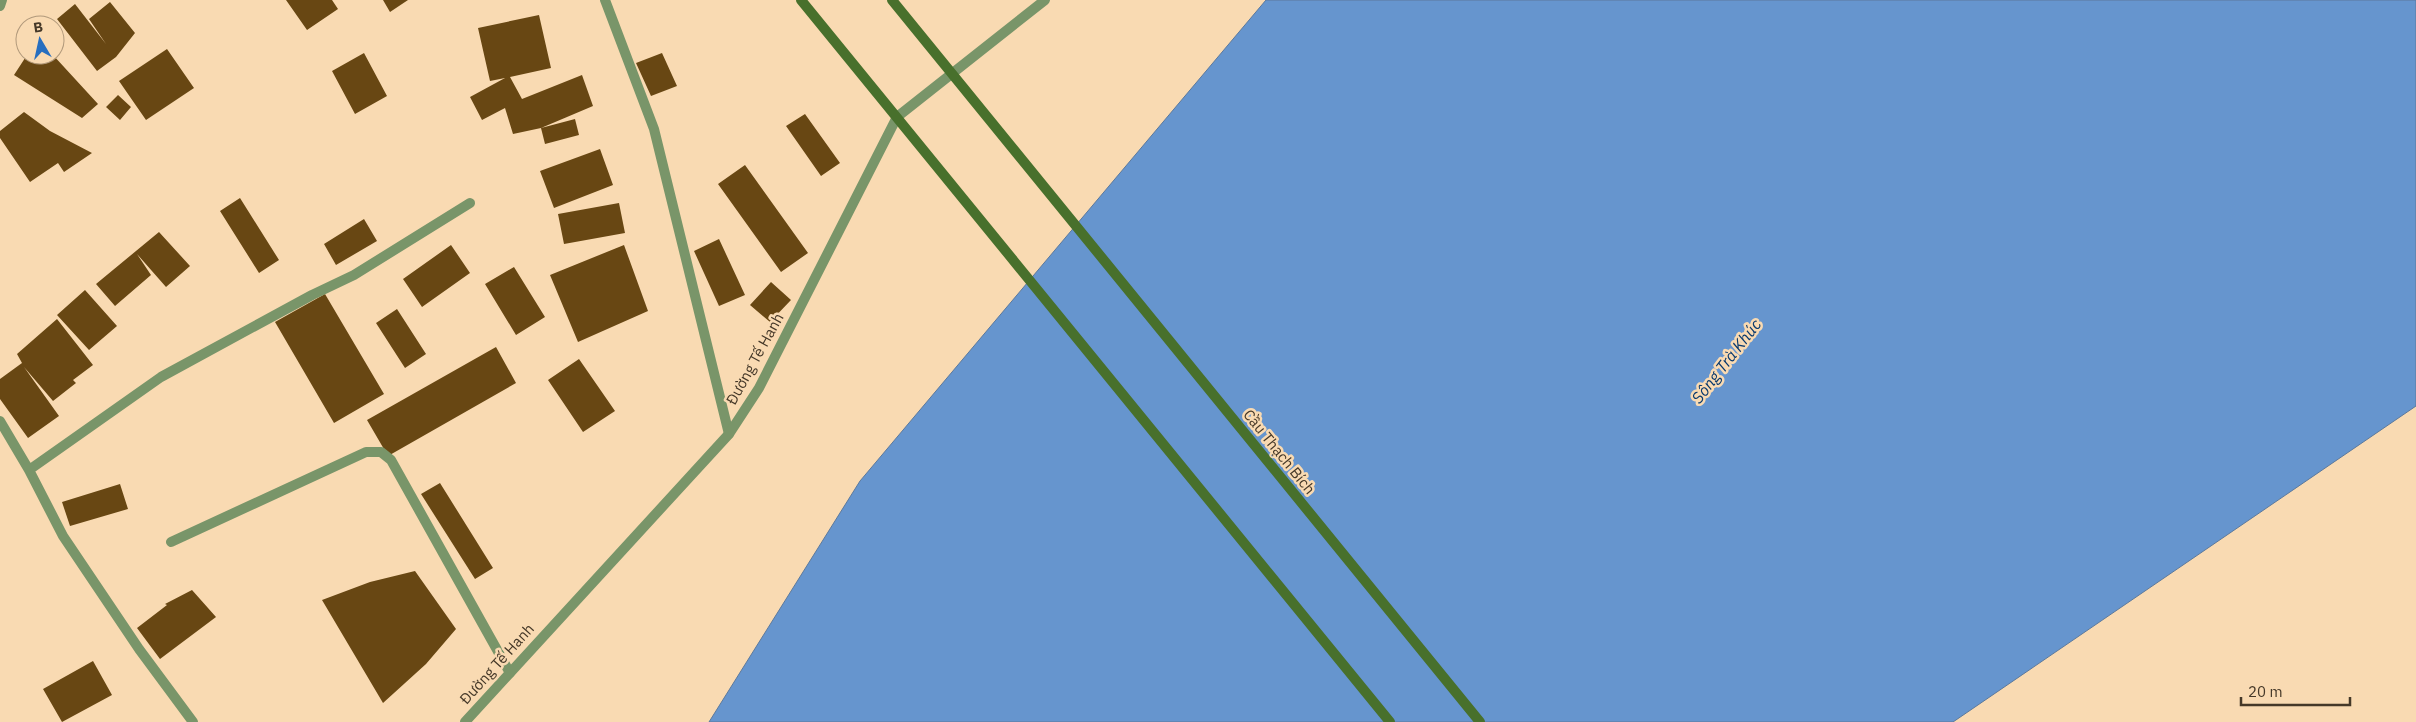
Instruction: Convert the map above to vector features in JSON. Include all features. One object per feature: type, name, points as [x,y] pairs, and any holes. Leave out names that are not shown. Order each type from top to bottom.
[{"type":"main road","points":[[801,0],[1390,722]]},
{"type":"main road","name":"Cầu Thạch Bích","points":[[892,0],[1054,202],[1480,722]]},
{"type":"street","points":[[0,6],[2,0]]},
{"type":"street","points":[[605,0],[654,130],[729,434]]},
{"type":"street","name":"Đường Tế Hanh","points":[[465,722],[729,434],[759,388],[897,117],[1046,0]]},
{"type":"street","points":[[29,470],[161,377],[312,295],[354,275],[470,202]]},
{"type":"street","points":[[0,421],[29,470],[63,536],[139,649],[193,722]]},
{"type":"street","points":[[171,542],[366,452],[381,452],[391,460],[510,673]]},
{"type":"water","name":"Sông Trà Khúc","points":[[1266,0],[2416,0],[2416,406],[1953,722],[709,722],[860,481]]},
{"type":"building","points":[[286,0],[332,0],[338,9],[307,30]]},
{"type":"building","points":[[383,0],[408,0],[390,12]]},
{"type":"building","points":[[110,2],[135,33],[116,57],[97,71],[65,29],[65,15],[62,15],[75,4],[106,44],[89,19]]},
{"type":"building","points":[[539,15],[551,68],[510,77],[522,99],[582,75],[593,106],[541,128],[513,134],[505,108],[482,120],[470,97],[505,78],[490,81],[478,28]]},
{"type":"building","points":[[167,49],[194,88],[146,120],[119,81]]},
{"type":"building","points":[[364,53],[387,96],[355,114],[332,71]]},
{"type":"building","points":[[662,53],[677,86],[651,96],[636,63]]},
{"type":"building","points":[[20,65],[62,65],[98,104],[82,118],[14,75]]},
{"type":"building","points":[[118,95],[131,107],[120,120],[106,107]]},
{"type":"building","points":[[24,112],[50,131],[92,153],[64,172],[58,163],[30,182],[0,138],[0,131]]},
{"type":"building","points":[[805,114],[840,163],[821,176],[786,126]]},
{"type":"building","points":[[575,119],[579,135],[545,144],[541,128]]},
{"type":"building","points":[[600,149],[613,185],[554,208],[540,171]]},
{"type":"building","points":[[745,165],[808,253],[781,272],[718,184]]},
{"type":"building","points":[[240,198],[279,260],[259,273],[220,211]]},
{"type":"building","points":[[619,203],[625,233],[564,244],[558,214]]},
{"type":"building","points":[[364,219],[377,241],[336,265],[324,244]]},
{"type":"building","points":[[159,232],[190,266],[166,287],[137,254],[151,275],[115,306],[96,284]]},
{"type":"building","points":[[719,239],[745,295],[719,306],[694,251]]},
{"type":"building","points":[[451,245],[470,273],[422,307],[403,279]]},
{"type":"building","points":[[624,245],[648,311],[578,342],[550,275]]},
{"type":"building","points":[[514,267],[545,317],[516,335],[485,284]]},
{"type":"building","points":[[771,282],[791,300],[770,322],[750,305]]},
{"type":"building","points":[[85,290],[117,326],[89,350],[57,315]]},
{"type":"building","points":[[325,294],[384,394],[334,423],[275,322]]},
{"type":"building","points":[[397,309],[426,354],[405,368],[376,323]]},
{"type":"building","points":[[57,319],[93,365],[73,380],[76,383],[53,401],[24,367],[59,416],[28,438],[0,399],[0,379],[22,363],[17,354]]},
{"type":"building","points":[[496,347],[516,383],[388,456],[367,420]]},
{"type":"building","points":[[579,359],[615,411],[583,432],[548,380]]},
{"type":"building","points":[[440,483],[493,568],[475,579],[421,494]]},
{"type":"building","points":[[120,484],[128,509],[70,526],[62,502]]},
{"type":"building","points":[[415,571],[456,629],[426,664],[383,703],[322,600],[370,582]]},
{"type":"building","points":[[192,590],[216,617],[160,659],[137,628],[167,605],[165,604]]},
{"type":"building","points":[[93,661],[112,695],[62,722],[43,689]]}]
